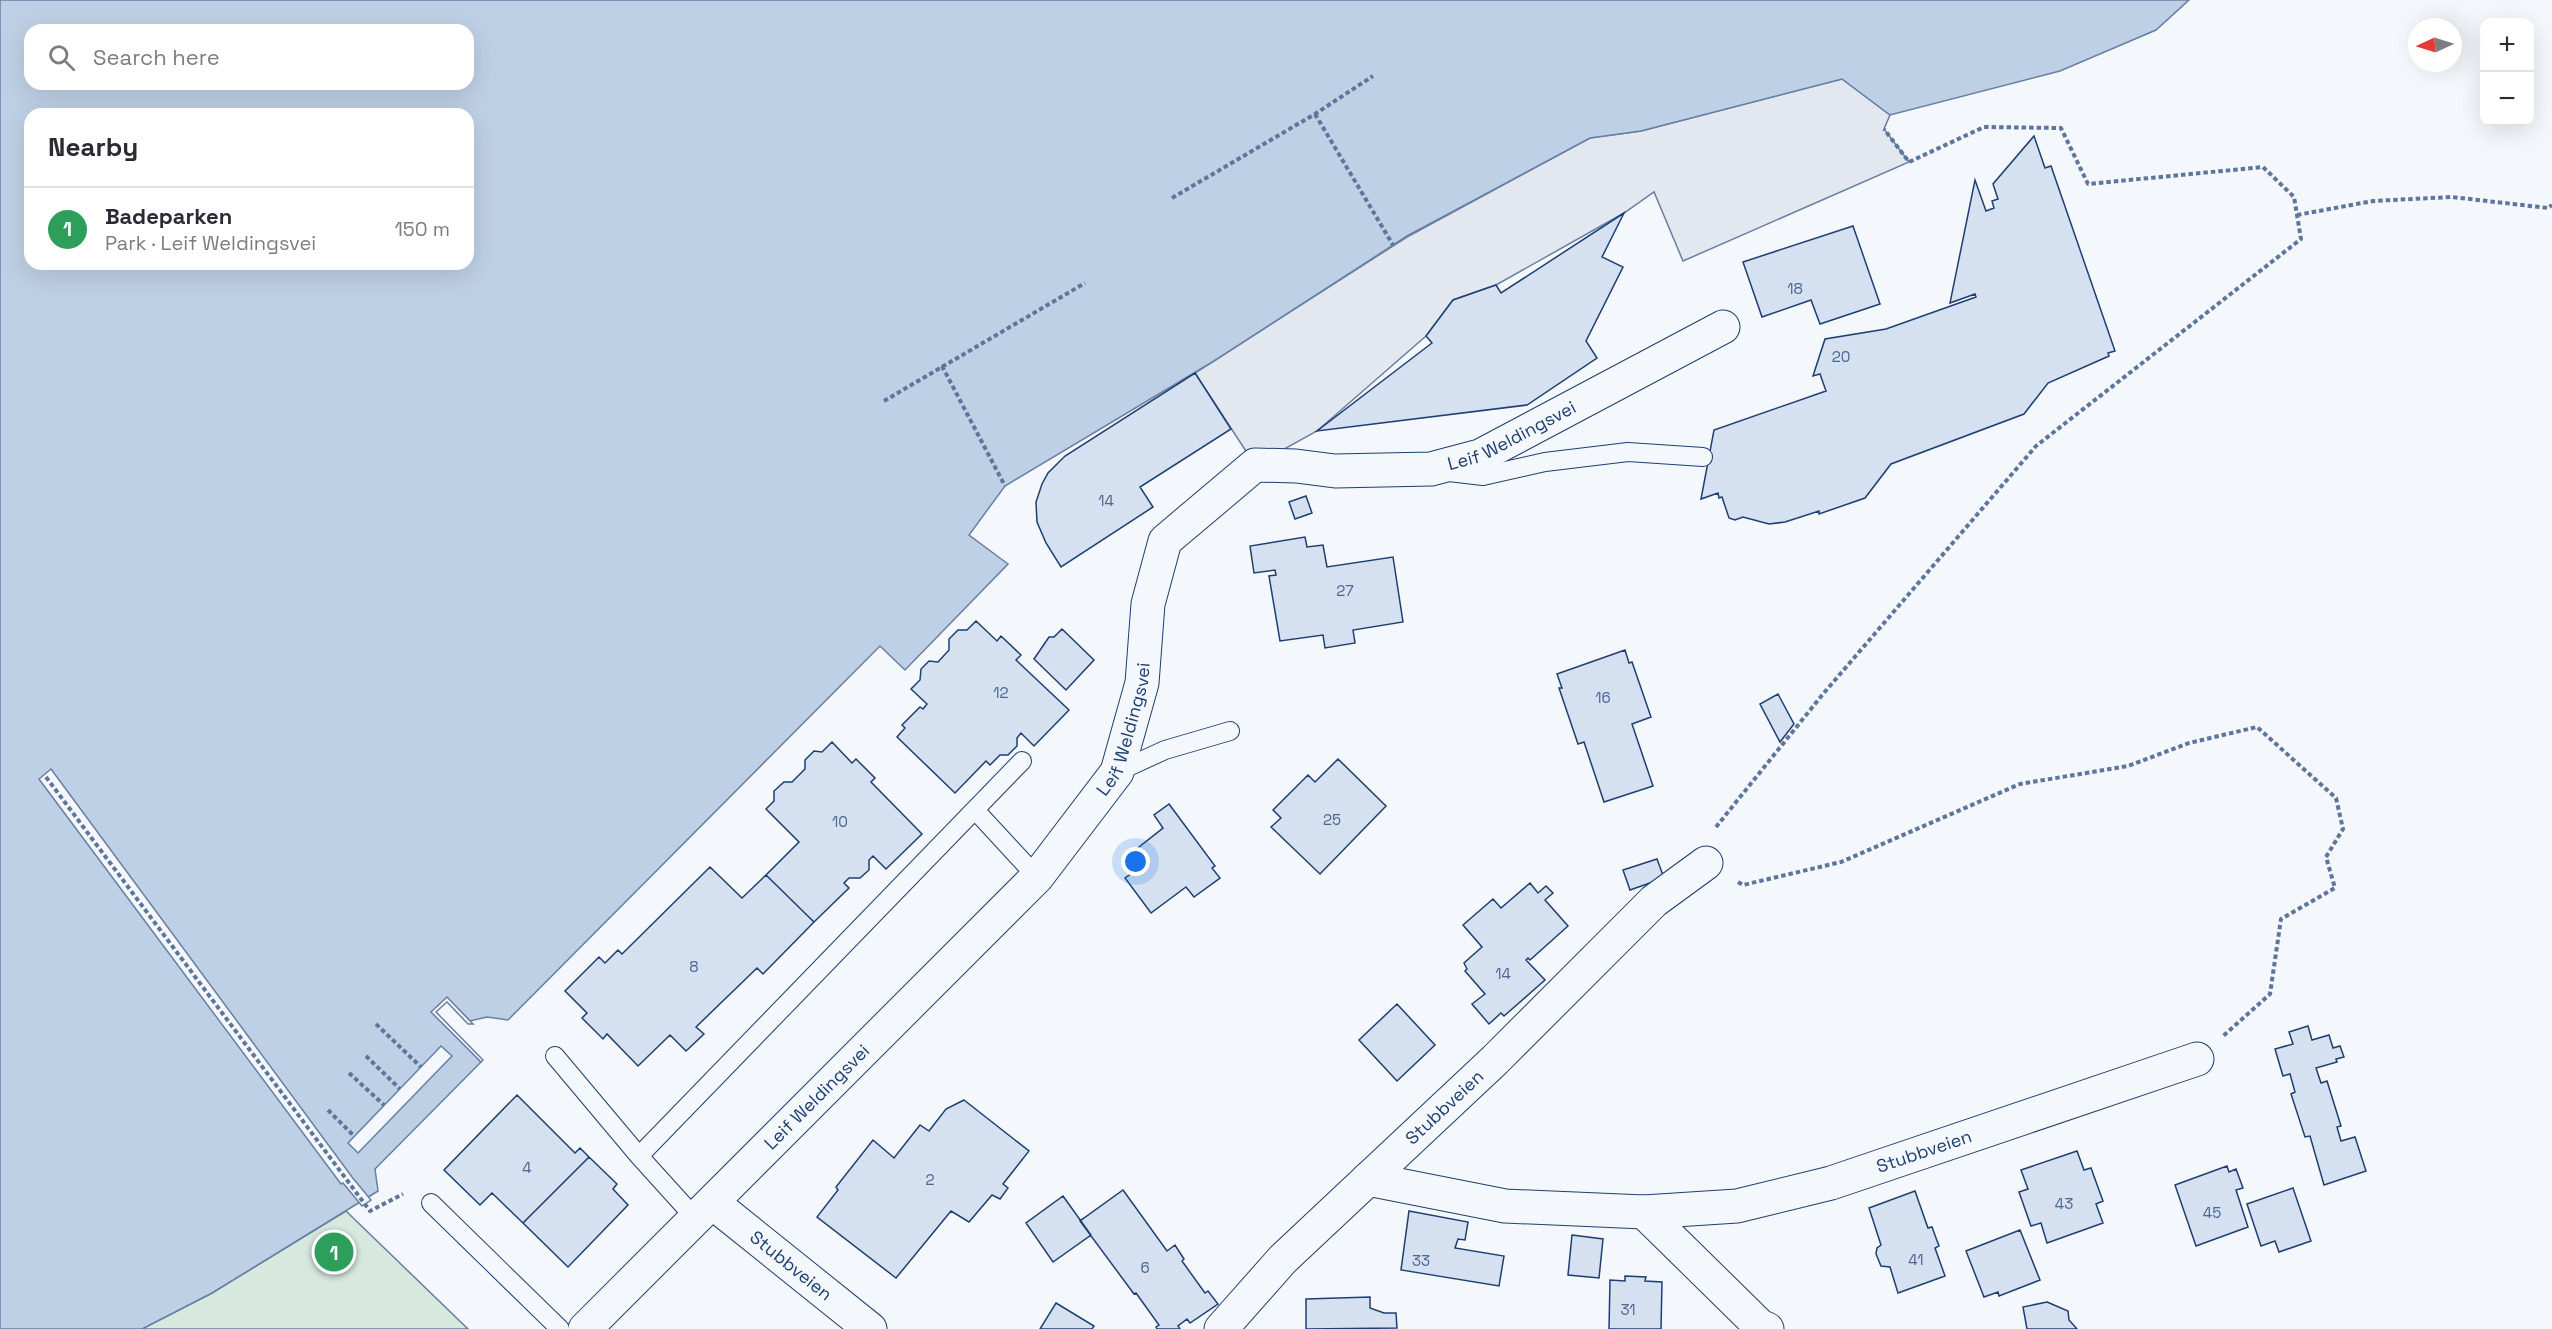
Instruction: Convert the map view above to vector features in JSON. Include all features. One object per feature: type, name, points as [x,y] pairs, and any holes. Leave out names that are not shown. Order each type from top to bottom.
[{"type":"street","name":"Leif Weldingsvei","points":[[585,1329],[1037,877],[1117,772],[1142,683],[1148,603],[1165,541],[1255,465],[1296,466],[1335,471],[1431,469],[1480,456],[1723,327]]},
{"type":"street","name":"Stubbveien","points":[[1221,1329],[1283,1259],[1495,1060],[1654,901],[1706,863]]},
{"type":"street","name":"Stubbveien","points":[[1368,1179],[1505,1206],[1644,1212],[1737,1206],[1831,1183],[2197,1059]]},
{"type":"street","name":"Stubbveien","points":[[705,1211],[870,1329]]},
{"type":"street","points":[[1644,1212],[1704,1274],[1760,1326],[1767,1329]]},
{"type":"lane","points":[[1431,469],[1483,476],[1545,462],[1628,452],[1703,457]]},
{"type":"lane","points":[[1117,772],[1166,750],[1230,731]]},
{"type":"lane","points":[[639,1156],[1022,762]]},
{"type":"lane","points":[[976,811],[1037,877]]},
{"type":"lane","points":[[555,1056],[639,1156],[705,1211]]},
{"type":"lane","points":[[431,1203],[560,1329]]},
{"type":"path","points":[[1172,198],[1315,114],[1374,76]]},
{"type":"path","points":[[1315,114],[1393,245]]},
{"type":"path","points":[[1884,129],[1909,162],[1984,127],[2061,128],[2088,184],[2264,167],[2294,197],[2301,239],[2036,446],[1823,694],[1708,836],[1706,863],[1743,885],[1841,862],[2020,784],[2128,766],[2189,743],[2257,728],[2336,798],[2343,829],[2326,856],[2335,888],[2281,919],[2270,994],[2197,1059]]},
{"type":"path","points":[[2297,214],[2373,201],[2452,197],[2548,208],[2552,205]]},
{"type":"path","points":[[884,401],[1084,283]]},
{"type":"path","points":[[942,366],[1005,486]]},
{"type":"path","points":[[46,777],[370,1211],[410,1189],[431,1203]]},
{"type":"path","points":[[376,1024],[421,1067]]},
{"type":"path","points":[[366,1056],[400,1089]]},
{"type":"path","points":[[349,1073],[384,1105]]},
{"type":"path","points":[[328,1110],[354,1136]]},
{"type":"shaded area","points":[[1842,79],[1890,115],[1884,129],[1909,162],[1683,261],[1654,192],[1624,213],[1496,285],[1453,300],[1426,336],[1317,431],[1255,465],[1195,373],[1407,237],[1590,138],[1641,131]]},
{"type":"shaded area","points":[[346,1211],[468,1329],[142,1329],[212,1293]]},
{"type":"water","points":[[0,0],[2189,0],[2156,30],[2060,71],[1890,115],[1842,79],[1641,131],[1590,138],[1407,236],[1214,361],[1005,486],[969,535],[1008,564],[905,670],[880,646],[508,1020],[487,1017],[470,1021],[447,998],[432,1012],[481,1062],[375,1169],[378,1191],[212,1293],[142,1329],[0,1329]]},
{"type":"pier","points":[[51,769],[371,1200],[362,1206],[343,1183],[341,1184],[39,779]]},
{"type":"pier","points":[[447,997],[473,1024],[468,1024],[447,1002],[436,1012],[483,1060],[481,1062],[431,1012]]},
{"type":"pier","points":[[441,1046],[452,1056],[358,1153],[348,1143]]},
{"type":"building","points":[[2034,136],[2045,168],[2051,166],[2115,351],[2108,353],[2109,356],[2048,383],[2024,414],[1891,464],[1865,498],[1819,514],[1819,511],[1785,522],[1769,524],[1743,517],[1735,520],[1729,518],[1722,497],[1719,498],[1718,493],[1701,499],[1714,430],[1826,391],[1820,374],[1813,376],[1825,339],[1886,329],[1976,297],[1975,294],[1950,303],[1975,180],[1986,211],[1994,208],[1992,201],[1998,199],[1993,184]]},
{"type":"building","points":[[1624,213],[1602,257],[1623,267],[1586,341],[1597,358],[1527,405],[1317,431],[1432,343],[1426,336],[1453,300],[1496,285],[1501,293]]},
{"type":"building","points":[[1853,226],[1880,304],[1820,324],[1811,300],[1762,317],[1743,262]]},
{"type":"building","points":[[1195,373],[1231,429],[1140,487],[1153,507],[1061,567],[1046,543],[1037,522],[1036,502],[1048,473],[1065,456]]},
{"type":"building","points":[[1306,496],[1312,513],[1295,519],[1289,502]]},
{"type":"building","points":[[1305,537],[1307,547],[1323,545],[1327,567],[1393,557],[1403,622],[1353,630],[1355,643],[1325,648],[1323,635],[1280,641],[1269,576],[1276,575],[1275,570],[1254,573],[1250,546]]},
{"type":"building","points":[[976,621],[997,641],[1001,636],[1021,655],[1016,660],[1069,710],[1034,746],[1021,733],[1017,738],[1017,746],[1008,755],[1000,755],[990,765],[986,761],[955,793],[897,737],[905,728],[902,725],[920,707],[923,709],[927,704],[911,689],[920,680],[921,669],[929,661],[938,662],[949,650],[949,639],[958,630],[967,630]]},
{"type":"building","points":[[1062,629],[1094,660],[1066,690],[1034,659],[1049,637],[1054,637]]},
{"type":"building","points":[[1625,650],[1629,663],[1632,662],[1651,717],[1632,724],[1653,786],[1604,802],[1584,742],[1578,744],[1559,688],[1562,688],[1557,674]]},
{"type":"building","points":[[1778,694],[1794,724],[1780,742],[1760,704]]},
{"type":"building","points":[[832,742],[852,763],[856,759],[875,778],[871,782],[922,834],[886,869],[873,856],[869,860],[869,870],[860,878],[849,878],[844,883],[849,888],[814,922],[766,875],[799,842],[766,809],[774,801],[774,791],[784,782],[792,782],[805,769],[805,760],[814,751],[822,752]]},
{"type":"building","points":[[1338,759],[1386,806],[1320,874],[1271,827],[1281,818],[1273,810],[1308,775],[1315,782]]},
{"type":"building","points":[[1169,804],[1215,866],[1212,868],[1220,878],[1194,897],[1186,887],[1151,913],[1125,878],[1144,865],[1134,851],[1163,828],[1154,815]]},
{"type":"building","points":[[1657,859],[1664,878],[1630,890],[1623,870]]},
{"type":"building","points":[[710,867],[742,898],[766,875],[814,922],[763,974],[757,968],[696,1027],[704,1034],[686,1051],[670,1035],[638,1066],[607,1034],[603,1039],[582,1018],[587,1013],[565,991],[599,957],[605,963],[618,950],[622,954]]},
{"type":"building","points":[[1530,883],[1538,893],[1546,886],[1553,893],[1545,900],[1568,926],[1530,960],[1528,958],[1526,960],[1545,980],[1504,1016],[1501,1013],[1489,1024],[1472,1004],[1485,994],[1465,971],[1467,969],[1464,963],[1482,947],[1463,925],[1493,899],[1501,908]]},
{"type":"building","points":[[1397,1004],[1435,1045],[1397,1081],[1359,1040]]},
{"type":"building","points":[[2308,1026],[2312,1040],[2329,1035],[2333,1048],[2340,1046],[2344,1057],[2336,1059],[2337,1062],[2316,1068],[2321,1083],[2327,1081],[2341,1126],[2337,1127],[2341,1141],[2355,1137],[2366,1171],[2324,1185],[2310,1136],[2305,1137],[2291,1094],[2295,1092],[2290,1074],[2283,1076],[2275,1049],[2293,1044],[2289,1032]]},
{"type":"building","points":[[517,1095],[575,1153],[580,1148],[589,1157],[523,1223],[492,1193],[480,1205],[444,1170]]},
{"type":"building","points":[[964,1100],[1029,1151],[1003,1184],[1008,1188],[1000,1199],[992,1195],[969,1222],[951,1211],[896,1278],[817,1217],[838,1190],[836,1187],[873,1140],[894,1158],[920,1125],[929,1131],[946,1109]]},
{"type":"building","points":[[2077,1151],[2084,1170],[2091,1168],[2103,1201],[2096,1204],[2103,1223],[2047,1243],[2041,1223],[2031,1226],[2019,1192],[2028,1189],[2021,1170]]},
{"type":"building","points":[[589,1157],[617,1184],[613,1189],[628,1205],[568,1267],[523,1223]]},
{"type":"building","points":[[2227,1166],[2229,1172],[2236,1169],[2243,1188],[2236,1190],[2248,1227],[2196,1246],[2175,1185]]},
{"type":"building","points":[[2293,1188],[2311,1241],[2279,1252],[2275,1241],[2261,1246],[2247,1204]]},
{"type":"building","points":[[1123,1190],[1167,1251],[1175,1245],[1184,1259],[1182,1261],[1205,1293],[1208,1291],[1218,1304],[1190,1323],[1187,1319],[1178,1326],[1180,1329],[1157,1329],[1159,1325],[1080,1221]]},
{"type":"building","points":[[1915,1191],[1928,1228],[1932,1227],[1939,1246],[1935,1248],[1945,1276],[1898,1293],[1890,1267],[1881,1266],[1876,1254],[1877,1248],[1881,1245],[1869,1208]]},
{"type":"building","points":[[1063,1196],[1091,1235],[1053,1262],[1026,1223]]},
{"type":"building","points":[[1409,1211],[1468,1222],[1465,1240],[1458,1239],[1455,1248],[1504,1256],[1499,1286],[1401,1270]]},
{"type":"building","points":[[2020,1230],[2040,1280],[1999,1296],[1998,1292],[1984,1297],[1966,1251]]},
{"type":"building","points":[[1572,1235],[1603,1239],[1599,1278],[1568,1275]]},
{"type":"building","points":[[1625,1276],[1646,1277],[1645,1281],[1662,1282],[1661,1329],[1609,1329],[1610,1280],[1625,1281]]},
{"type":"building","points":[[1370,1297],[1370,1308],[1384,1313],[1396,1313],[1397,1328],[1306,1329],[1306,1299]]},
{"type":"building","points":[[2047,1302],[2068,1311],[2069,1320],[2077,1329],[2027,1329],[2023,1307]]},
{"type":"building","points":[[1056,1303],[1094,1326],[1092,1329],[1040,1329]]},
{"type":"place","name":"Badeparken","points":[[334,1252]]}]
